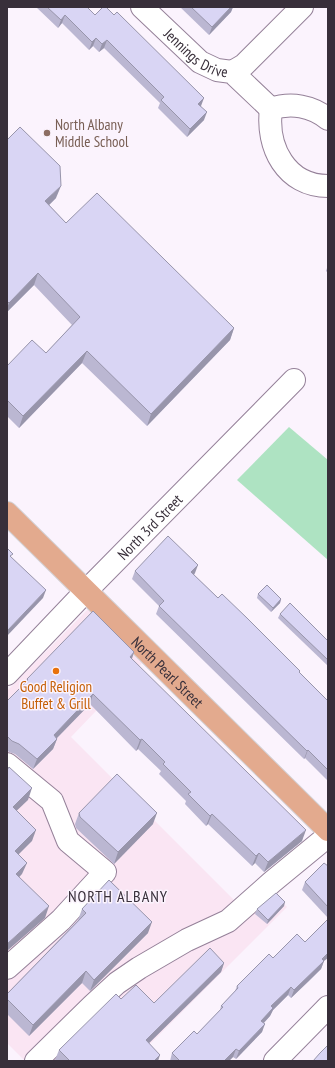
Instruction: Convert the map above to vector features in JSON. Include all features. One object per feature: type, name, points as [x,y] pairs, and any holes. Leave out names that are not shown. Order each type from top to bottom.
[{"type":"main road","name":"North Pearl Street","points":[[7,513],[328,830]]},
{"type":"street","name":"Jennings Drive","points":[[142,7],[200,62],[217,70],[232,72],[271,109]]},
{"type":"street","points":[[232,72],[251,59],[302,7]]},
{"type":"street","points":[[328,119],[313,110],[294,105],[278,106],[271,109],[270,117],[273,145],[281,162],[295,176],[308,183],[328,186]]},
{"type":"street","name":"North 3rd Street","points":[[7,674],[86,591],[294,380]]},
{"type":"street","points":[[7,764],[52,801],[68,841],[106,872],[61,920],[7,968]]},
{"type":"street","points":[[36,1061],[117,983],[139,968],[187,940],[228,921],[272,882],[328,836]]},
{"type":"street","points":[[275,1061],[328,1007]]},
{"type":"shaded area","points":[[88,609],[142,663],[71,737],[238,904],[262,882],[287,907],[146,1048],[159,1061],[25,1061],[7,1043],[7,691]]},
{"type":"green space","points":[[289,427],[328,460],[328,560],[237,480]]},
{"type":"building","points":[[47,7],[87,7],[95,15],[103,7],[106,7],[114,15],[117,12],[204,98],[198,104],[207,112],[190,129],[161,100],[164,97],[107,40],[102,44],[96,38],[92,42],[65,15],[61,20]]},
{"type":"building","points":[[191,7],[231,7],[212,27]]},
{"type":"building","points":[[20,127],[60,166],[61,186],[45,201],[66,223],[97,193],[234,328],[151,414],[87,351],[23,416],[7,400],[7,366],[32,340],[46,353],[80,317],[38,273],[9,303],[7,301],[7,140]]},
{"type":"building","points":[[168,536],[198,565],[191,572],[218,598],[222,594],[300,671],[299,672],[328,701],[328,770],[159,606],[164,601],[135,571]]},
{"type":"building","points":[[7,548],[13,554],[10,556],[46,590],[7,631]]},
{"type":"building","points":[[267,585],[281,599],[273,608],[258,594]]},
{"type":"building","points":[[290,603],[328,641],[328,660],[280,614]]},
{"type":"building","points":[[93,611],[134,652],[130,657],[306,830],[268,862],[259,853],[256,856],[212,814],[210,816],[188,794],[191,792],[163,764],[165,762],[93,694],[54,735],[57,739],[37,759],[7,736],[7,701]]},
{"type":"building","points":[[9,767],[32,788],[13,807],[36,830],[15,851],[27,863],[16,874],[49,906],[7,944],[7,770]]},
{"type":"building","points":[[117,774],[157,813],[118,852],[80,817],[79,813]]},
{"type":"building","points":[[324,863],[328,866],[328,907],[305,882]]},
{"type":"building","points":[[109,880],[152,922],[94,980],[86,971],[33,1025],[7,999],[7,994],[86,913],[82,909]]},
{"type":"building","points":[[276,893],[285,902],[268,920],[257,909]]},
{"type":"building","points":[[328,919],[328,953],[322,959],[324,961],[294,990],[291,987],[271,1006],[273,1008],[261,1021],[265,1024],[239,1051],[236,1049],[224,1061],[180,1061],[172,1053],[194,1031],[197,1034],[223,1007],[221,1006],[238,988],[237,986],[269,954],[273,958],[297,934],[305,942]]},
{"type":"building","points":[[210,948],[224,963],[146,1040],[160,1055],[154,1061],[70,1061],[59,1050],[116,994],[121,999],[136,985],[154,1003]]},
{"type":"building","points":[[328,1045],[328,1061],[313,1061],[320,1053]]},
{"type":"place","name":"North Albany Middle School","points":[[47,133]]},
{"type":"place","name":"Good Religion Buffet & Grill","points":[[56,671]]},
{"type":"district","name":"NORTH ALBANY","points":[[118,896]]}]
